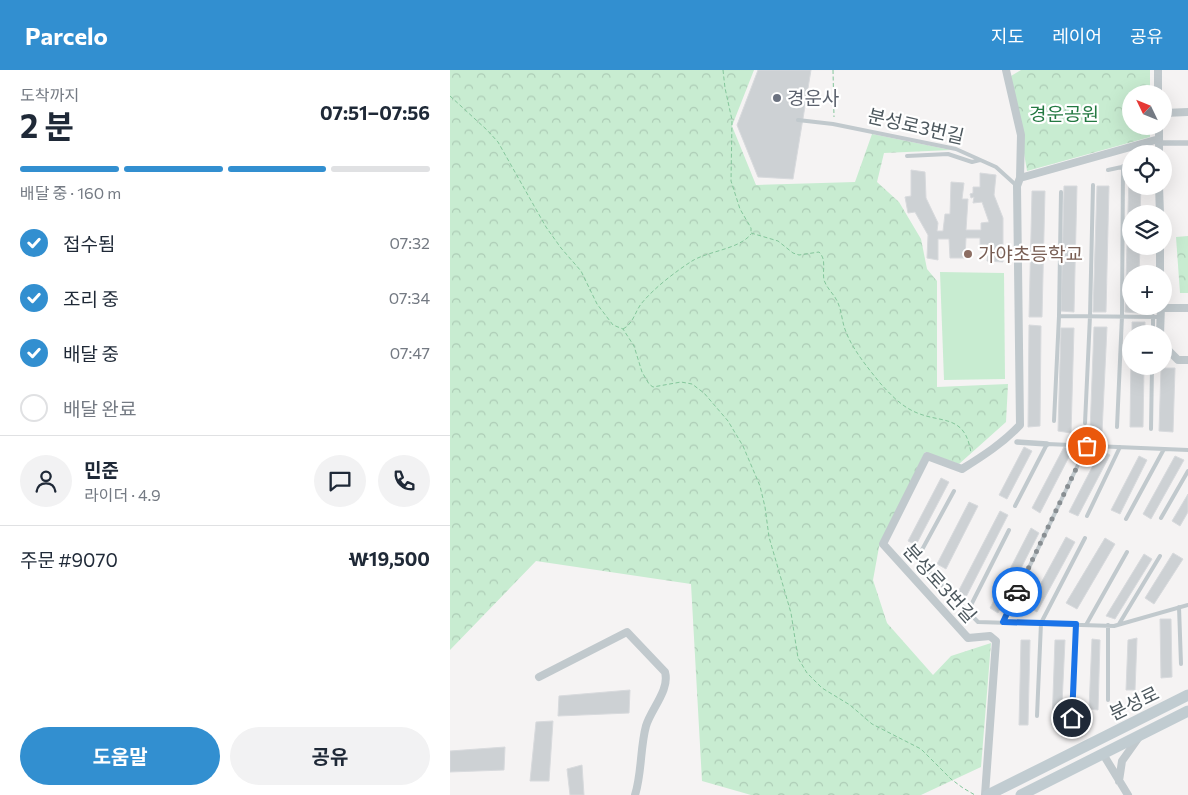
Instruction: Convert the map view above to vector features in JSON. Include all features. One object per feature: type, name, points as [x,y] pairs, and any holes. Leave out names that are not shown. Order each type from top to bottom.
[{"type":"main road","name":"분성로","points":[[986,795],[1188,695]]},
{"type":"main road","name":"분성로","points":[[1021,795],[1188,711]]},
{"type":"street","points":[[1158,70],[1158,85]]},
{"type":"street","points":[[972,463],[1011,435],[1020,425],[1017,186],[1020,178],[1021,135],[1007,71]]},
{"type":"street","points":[[1172,113],[1188,112]]},
{"type":"street","points":[[1159,135],[1159,145]]},
{"type":"street","points":[[1020,178],[1159,141],[1188,143]]},
{"type":"street","points":[[1172,310],[1188,308]]},
{"type":"street","points":[[1172,354],[1178,360],[1188,360]]},
{"type":"street","points":[[1017,442],[1047,444]]},
{"type":"street","name":"분성로3번길","points":[[972,463],[962,469],[927,456],[883,544],[968,638],[990,636],[996,641],[986,795]]},
{"type":"street","points":[[538,677],[627,632],[665,672],[663,692],[646,726],[635,795]]},
{"type":"street","points":[[1119,782],[1122,761],[1140,735]]},
{"type":"street","points":[[1103,754],[1128,795]]},
{"type":"lane","name":"분성로3번길","points":[[798,120],[834,124],[956,149],[982,159],[996,167],[1017,186]]},
{"type":"lane","points":[[907,156],[948,154],[972,162],[982,159]]},
{"type":"lane","points":[[1108,170],[1122,166]]},
{"type":"lane","points":[[1085,423],[1093,185]]},
{"type":"lane","points":[[1054,421],[1059,316],[1061,192]]},
{"type":"lane","points":[[1117,427],[1122,316],[1123,195]]},
{"type":"lane","points":[[1059,316],[1131,315]]},
{"type":"lane","points":[[1151,428],[1152,375]]},
{"type":"lane","points":[[1015,506],[1047,444],[1188,450]]},
{"type":"lane","points":[[1003,622],[1087,446]]},
{"type":"lane","points":[[1087,516],[1120,447]]},
{"type":"lane","points":[[1126,519],[1164,449]]},
{"type":"lane","points":[[1161,518],[1188,471]]},
{"type":"lane","points":[[954,491],[918,559],[978,622],[1108,626],[1188,605]]},
{"type":"lane","points":[[968,612],[1009,530]]},
{"type":"lane","points":[[1037,716],[1041,623],[1085,538]]},
{"type":"lane","points":[[1086,625],[1127,552]]},
{"type":"lane","points":[[1118,624],[1160,556]]},
{"type":"lane","points":[[1179,608],[1180,664]]},
{"type":"lane","points":[[1072,718],[1076,624]]},
{"type":"lane","points":[[1108,626],[1108,700]]},
{"type":"path","points":[[723,70],[732,124],[730,180],[752,233]]},
{"type":"path","points":[[833,70],[834,124]]},
{"type":"path","points":[[450,96],[498,142],[546,227],[581,271],[596,304],[613,324],[623,329],[634,346],[642,372],[649,384],[653,387],[685,382],[692,384],[723,414],[739,439],[760,486],[769,537],[791,613],[798,658],[807,673],[822,688],[850,705],[872,724],[921,749],[951,779],[975,795]]},
{"type":"path","points":[[623,329],[629,325],[648,296],[688,263],[740,242],[752,233]]},
{"type":"path","points":[[752,233],[778,242],[799,255],[819,252],[822,255],[825,281],[837,300],[847,335],[869,369],[884,387],[907,408],[917,413],[945,420],[961,429],[967,436],[970,445],[972,463]]},
{"type":"green space","points":[[450,70],[754,70],[732,126],[756,185],[855,182],[872,134],[951,150],[884,153],[877,182],[899,202],[921,239],[927,269],[937,281],[937,387],[1008,384],[1006,422],[959,464],[925,452],[879,547],[873,580],[887,623],[933,675],[951,656],[991,643],[981,767],[921,795],[751,795],[702,781],[691,584],[536,561],[450,650]]},
{"type":"green space","name":"경운공원","points":[[1021,70],[1150,70],[1150,85],[1122,85],[1122,135],[1150,135],[1150,137],[1027,171],[1011,76]]},
{"type":"green space","points":[[1188,236],[1188,293],[1180,293],[1176,237]]},
{"type":"green space","points":[[940,272],[1004,273],[1005,379],[944,380]]},
{"type":"building","name":"경운사","points":[[758,70],[811,70],[793,179],[758,177],[737,125]]},
{"type":"building","points":[[911,170],[925,172],[926,198],[938,223],[937,231],[943,231],[945,214],[950,214],[951,182],[964,183],[962,199],[968,199],[966,230],[981,230],[981,223],[989,222],[982,202],[973,203],[974,197],[971,198],[970,194],[973,193],[973,187],[980,187],[980,173],[996,175],[994,195],[1003,218],[1003,262],[987,261],[986,245],[980,245],[980,238],[966,238],[965,258],[950,258],[949,239],[938,239],[938,260],[927,258],[928,235],[915,212],[908,213],[905,197],[911,196]]},
{"type":"building","points":[[1064,186],[1077,186],[1074,312],[1061,311]]},
{"type":"building","points":[[1097,186],[1109,186],[1106,312],[1093,312]]},
{"type":"building","points":[[1032,191],[1045,191],[1042,317],[1029,317]]},
{"type":"building","points":[[1128,195],[1141,195],[1140,205],[1128,205]]},
{"type":"building","points":[[1127,255],[1140,255],[1139,265],[1126,265]]},
{"type":"building","points":[[1132,322],[1145,322],[1145,325],[1132,325]]},
{"type":"building","points":[[1029,325],[1041,326],[1040,426],[1028,427]]},
{"type":"building","points":[[1094,327],[1107,327],[1102,432],[1090,432]]},
{"type":"building","points":[[1061,328],[1074,328],[1071,433],[1058,431]]},
{"type":"building","points":[[1172,368],[1175,368],[1173,432],[1159,431],[1161,375],[1172,375]]},
{"type":"building","points":[[1131,375],[1144,375],[1143,427],[1130,427]]},
{"type":"building","points":[[1024,447],[1032,451],[1007,499],[999,495]]},
{"type":"building","points":[[1064,447],[1072,451],[1040,513],[1032,508]]},
{"type":"building","points":[[1101,450],[1110,455],[1078,516],[1069,512]]},
{"type":"building","points":[[1139,456],[1147,460],[1120,514],[1111,510]]},
{"type":"building","points":[[1175,456],[1184,460],[1151,519],[1143,514]]},
{"type":"building","points":[[941,478],[949,482],[916,545],[908,541]]},
{"type":"building","points":[[1188,494],[1188,512],[1180,526],[1172,521]]},
{"type":"building","points":[[969,502],[978,506],[946,569],[937,564]]},
{"type":"building","points":[[1000,511],[1008,515],[966,597],[958,592]]},
{"type":"building","points":[[1031,528],[1039,533],[998,613],[990,608]]},
{"type":"building","points":[[1066,537],[1075,542],[1037,612],[1028,607]]},
{"type":"building","points":[[1105,538],[1115,544],[1077,609],[1066,603]]},
{"type":"building","points":[[1173,553],[1183,559],[1154,604],[1145,598]]},
{"type":"building","points":[[1144,554],[1152,559],[1115,619],[1106,616]]},
{"type":"building","points":[[1160,619],[1171,619],[1172,677],[1161,678]]},
{"type":"building","points":[[1137,638],[1135,690],[1126,690],[1128,640]]},
{"type":"building","points":[[1092,639],[1100,640],[1098,710],[1089,709]]},
{"type":"building","points":[[1021,640],[1030,640],[1028,725],[1019,725]]},
{"type":"building","points":[[1055,640],[1065,640],[1061,725],[1052,725]]},
{"type":"building","points":[[630,690],[629,713],[558,716],[559,696]]},
{"type":"building","points":[[553,721],[549,781],[530,781],[536,722]]},
{"type":"building","points":[[505,747],[504,770],[450,772],[450,751]]},
{"type":"building","points":[[582,765],[584,795],[570,795],[567,769]]},
{"type":"way so far","points":[[1017,592],[1087,446]]},
{"type":"place","name":"경운사","points":[[777,98]]},
{"type":"place","name":"가야초등학교","points":[[968,254]]},
{"type":"route","points":[[1017,592],[1003,622],[1076,624],[1072,718]]}]
